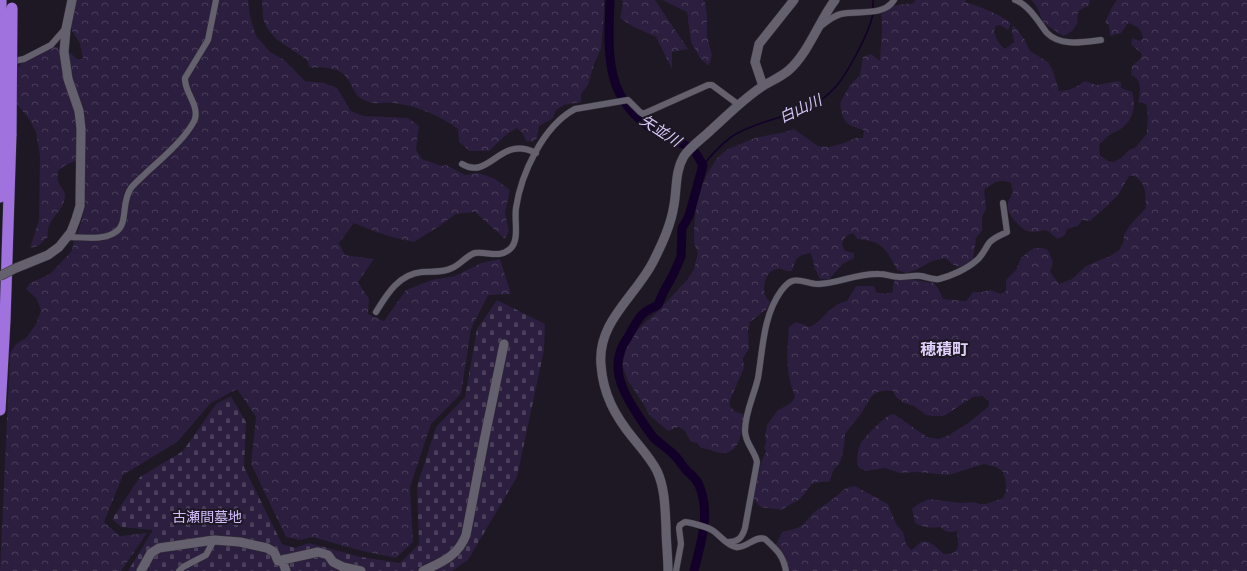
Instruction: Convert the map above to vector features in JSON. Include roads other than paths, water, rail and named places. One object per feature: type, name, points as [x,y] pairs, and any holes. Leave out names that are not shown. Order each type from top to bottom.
[{"type":"highway","points":[[0,410],[6,313],[6,4]]},
{"type":"highway","points":[[0,197],[6,133]]},
{"type":"street","points":[[0,276],[48,255],[59,247],[67,238],[80,206],[81,129],[79,111],[68,79],[64,45],[72,0]]},
{"type":"street","points":[[67,238],[106,237],[120,228],[123,222],[125,199],[132,187],[182,138],[192,124],[195,111],[193,100],[185,78],[206,42],[216,0]]},
{"type":"street","points":[[763,86],[755,62],[759,44],[794,0]]},
{"type":"street","points":[[668,571],[662,484],[656,469],[621,424],[613,410],[602,374],[601,351],[604,336],[615,315],[648,271],[665,234],[674,205],[679,167],[685,155],[698,141],[739,105],[763,86],[789,70],[800,56],[826,12],[836,0]]},
{"type":"street","points":[[814,34],[827,21],[839,15],[886,9],[894,0]]},
{"type":"street","points":[[1015,0],[1031,11],[1048,34],[1055,38],[1064,42],[1101,40]]},
{"type":"street","points":[[0,69],[3,65],[24,59],[51,45],[66,29]]},
{"type":"street","points":[[376,312],[389,291],[399,281],[414,273],[451,269],[476,253],[501,254],[509,250],[515,239],[516,209],[525,173],[545,137],[556,124],[575,109],[628,100],[643,114],[708,85],[712,85],[739,105]]},
{"type":"street","points":[[462,164],[469,168],[475,168],[489,162],[511,149],[517,148],[530,150],[536,153]]},
{"type":"street","points":[[728,542],[738,540],[742,536],[745,528],[757,462],[746,438],[746,420],[757,379],[762,343],[771,307],[788,283],[795,280],[820,284],[855,276],[879,274],[900,277],[920,276],[934,279],[944,277],[973,263],[981,256],[991,241],[1007,232],[1003,202]]},
{"type":"street","points":[[423,571],[454,555],[461,546],[466,535],[504,344]]},
{"type":"street","points":[[676,571],[681,544],[680,525],[688,522],[711,529],[722,540],[728,542],[734,547],[741,547],[758,539],[765,539],[780,553],[783,558],[786,571]]},
{"type":"street","points":[[179,571],[183,567],[206,554],[214,540]]},
{"type":"street","points":[[141,571],[151,553],[158,548],[214,540],[240,542],[267,548],[274,552],[278,561],[318,552],[328,555],[333,562],[343,567],[361,571]]},
{"type":"street","points":[[282,560],[286,571]]},
{"type":"waterway","name":"矢並川","points":[[610,0],[610,57],[613,75],[618,91],[627,106],[640,120],[657,132],[693,150],[703,165],[689,216],[682,228],[681,257],[658,305],[645,312],[635,324],[622,347],[618,366],[621,385],[625,394],[644,424],[653,437],[679,460],[699,485],[703,496],[705,517],[702,539],[694,571]]},
{"type":"waterway","name":"白山川","points":[[873,0],[873,10]]},
{"type":"waterway","name":"白山川","points":[[703,165],[722,144],[736,134],[752,126],[804,109],[830,93],[842,79],[852,62],[866,34],[873,14]]},
{"type":"district","name":"穂積町","points":[[944,349]]},
{"type":"park label","name":"古瀬間墓地","points":[[207,516]]}]
